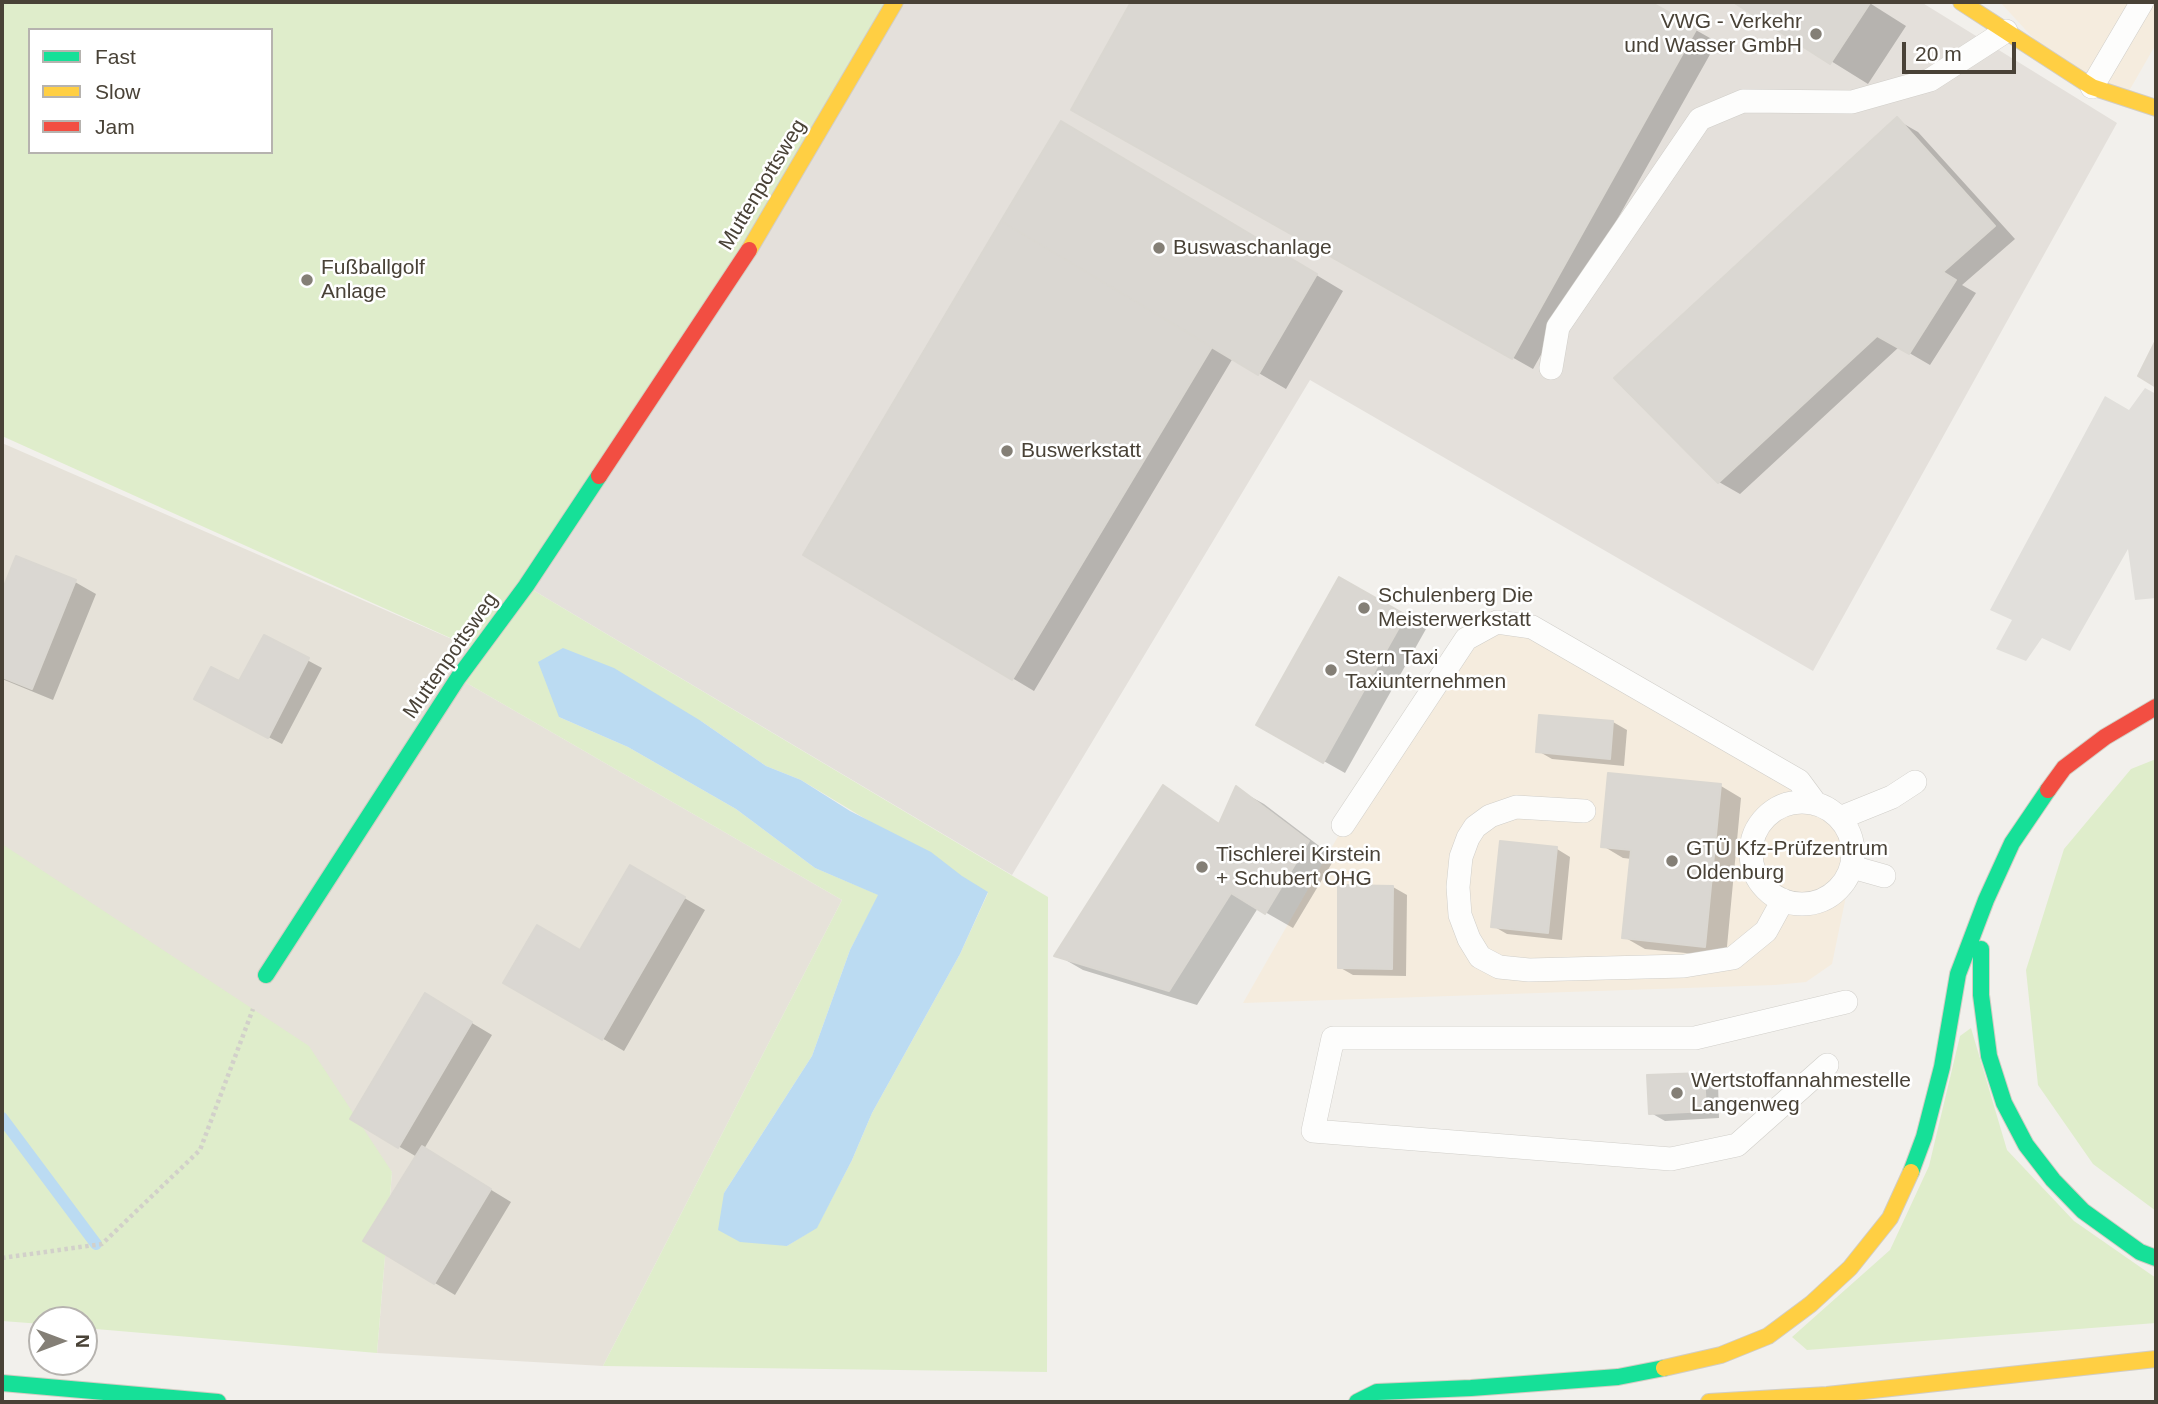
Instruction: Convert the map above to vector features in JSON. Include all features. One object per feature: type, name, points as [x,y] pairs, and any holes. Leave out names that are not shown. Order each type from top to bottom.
[{"type":"main road","name":"Muttenpottsweg","points":[[266,975],[445,698],[477,650],[526,586],[761,232],[895,2]]},
{"type":"main road","points":[[1961,2],[2092,87],[2156,108]]},
{"type":"main road","points":[[1357,1402],[1377,1392],[1618,1377],[1679,1365],[1721,1355],[1768,1336],[1811,1304],[1850,1268],[1890,1219],[1909,1178],[1924,1137],[1942,1067],[1958,974],[1986,900],[2012,843],[2039,800],[2064,768],[2105,737],[2156,707]]},
{"type":"main road","points":[[1986,900],[1980,995],[1989,1056],[2004,1103],[2026,1145],[2053,1180],[2083,1211],[2140,1252],[2156,1258]]},
{"type":"main road","points":[[1709,1402],[1826,1395],[2156,1359]]},
{"type":"main road","points":[[2,1383],[218,1402]]},
{"type":"lane","points":[[2092,87],[2142,2]]},
{"type":"lane","points":[[1551,368],[1558,327],[1700,119],[1744,101],[1853,102],[1930,80],[2006,31]]},
{"type":"lane","points":[[1343,825],[1466,639],[1497,622],[1532,627],[1799,780],[1816,804]]},
{"type":"lane","points":[[1840,818],[1892,796],[1915,782]]},
{"type":"lane","points":[[1799,802],[1816,804],[1829,809],[1840,818],[1849,833],[1853,849],[1852,867],[1844,882],[1832,894],[1817,902],[1800,904],[1783,901],[1769,891],[1758,878],[1752,862],[1752,845],[1757,828],[1768,815],[1783,806],[1799,802]]},
{"type":"lane","points":[[1584,811],[1517,807],[1490,816],[1475,827],[1461,857],[1458,887],[1460,915],[1469,939],[1480,957],[1499,967],[1529,970],[1684,966],[1733,958],[1766,931],[1783,901]]},
{"type":"lane","points":[[1852,867],[1884,876]]},
{"type":"lane","points":[[1827,1065],[1737,1145],[1671,1159],[1313,1131],[1333,1038],[1695,1038],[1846,1002]]},
{"type":"path","points":[[2,1258],[102,1244],[200,1150],[266,975]]},
{"type":"shaded area","points":[[895,2],[1921,2],[2117,123],[1813,671],[1310,380],[1012,875],[526,586]]},
{"type":"shaded area","points":[[2000,2],[2156,2],[2156,44],[2125,98],[2058,65]]},
{"type":"shaded area","points":[[2145,388],[2156,394],[2156,598],[2135,600],[2128,549],[2070,651],[2042,638],[2026,661],[1996,649],[2012,620],[1990,610],[2105,396],[2129,410]]},
{"type":"shaded area","points":[[2,443],[477,650],[458,678],[842,900],[603,1366],[377,1353],[392,1172],[2,862]]},
{"type":"shaded area","points":[[1532,627],[1840,818],[1852,867],[1832,964],[1806,982],[1775,985],[1243,1003],[1345,824],[1466,639]]},
{"type":"green space","points":[[2,2],[896,2],[526,586],[1048,897],[1047,1372],[603,1366],[842,900],[458,678],[477,650],[2,436]],"holes":[[[559,717],[701,721],[766,766],[801,780],[988,893],[960,954],[872,1113],[852,1160],[817,1227],[787,1246],[724,1193],[812,1056],[850,950],[879,895],[815,868],[736,809],[628,747]]]},
{"type":"green space","points":[[2156,759],[2156,1211],[2093,1164],[2038,1085],[2026,970],[2064,849],[2131,769]]},
{"type":"green space","points":[[2,844],[309,1046],[392,1172],[377,1353],[98,1329],[98,1306],[28,1306],[28,1323],[2,1321]]},
{"type":"green space","points":[[1971,1028],[2007,1150],[2074,1221],[2156,1278],[2156,1323],[1807,1350],[1792,1337],[1890,1250],[1929,1166],[1960,1036]]},
{"type":"water","points":[[563,648],[614,668],[701,721],[766,766],[801,780],[850,811],[931,852],[988,892],[960,954],[872,1113],[852,1160],[817,1228],[787,1246],[740,1242],[718,1230],[724,1193],[812,1056],[850,950],[878,895],[815,868],[736,809],[628,747],[559,717],[538,662]]},
{"type":"building","points":[[1131,2],[1650,2],[1697,28],[1512,359],[1071,110]]},
{"type":"building","name":"VWG - Verkehr und Wasser GmbH","points":[[1733,2],[1867,2],[1870,3],[1830,64]]},
{"type":"building","points":[[1897,117],[1995,226],[1943,272],[1956,280],[1909,354],[1877,336],[1718,483],[1614,378]]},
{"type":"building","name":"Buswaschanlage","points":[[1061,121],[1317,274],[1258,375],[1001,221]]},
{"type":"building","name":"Buswerkstatt","points":[[1001,221],[1212,347],[1012,680],[803,555]]},
{"type":"building","points":[[2156,340],[2156,387],[2138,376]]},
{"type":"building","points":[[16,556],[76,580],[32,689],[2,677],[2,591]]},
{"type":"building","name":"Stern Taxi Taxiunternehmen","points":[[1339,577],[1406,615],[1323,763],[1256,725]]},
{"type":"building","points":[[264,635],[309,658],[268,738],[194,699],[211,667],[239,681]]},
{"type":"building","points":[[1539,715],[1613,721],[1610,759],[1536,752]]},
{"type":"building","name":"GTÜ Kfz-Prüfzentrum Oldenburg","points":[[1608,773],[1721,784],[1705,947],[1622,938],[1631,850],[1601,847]]},
{"type":"building","name":"Tischlerei Kirstein + Schubert OHG","points":[[1163,785],[1219,824],[1236,786],[1309,841],[1265,914],[1231,893],[1169,991],[1054,956]]},
{"type":"building","points":[[1500,841],[1557,847],[1548,933],[1491,927]]},
{"type":"building","points":[[630,865],[685,897],[602,1040],[503,983],[537,925],[580,950]]},
{"type":"building","points":[[1338,885],[1393,886],[1392,969],[1338,968]]},
{"type":"building","points":[[425,993],[472,1022],[398,1148],[350,1119]]},
{"type":"building","name":"Wertstoffannahmestelle Langenweg","points":[[1704,1073],[1706,1111],[1649,1114],[1647,1075]]},
{"type":"building","points":[[422,1146],[491,1189],[434,1284],[363,1241]]},
{"type":"waterway","points":[[2,1118],[96,1244]]},
{"type":"traffic: fast","points":[[266,975],[458,678],[526,586],[599,476]]},
{"type":"traffic: fast","points":[[1911,1172],[1924,1137],[1942,1067],[1958,974],[1986,900],[2012,843],[2048,790]]},
{"type":"traffic: fast","points":[[1981,949],[1981,995],[1989,1056],[2004,1103],[2026,1145],[2053,1180],[2083,1211],[2140,1252],[2156,1258]]},
{"type":"traffic: fast","points":[[1357,1402],[1377,1392],[1618,1377],[1664,1368]]},
{"type":"traffic: fast","points":[[2,1383],[218,1402]]},
{"type":"traffic: slow","points":[[749,250],[895,2]]},
{"type":"traffic: slow","points":[[1961,2],[2092,87],[2156,108]]},
{"type":"traffic: slow","points":[[1664,1368],[1721,1355],[1768,1336],[1811,1304],[1850,1268],[1890,1218],[1911,1172]]},
{"type":"traffic: slow","points":[[1709,1402],[1827,1395],[2156,1359]]},
{"type":"traffic: jam","points":[[599,476],[749,250]]},
{"type":"traffic: jam","points":[[2048,790],[2064,768],[2105,737],[2156,707]]},
{"type":"place","name":"VWG - Verkehr und Wasser GmbH","points":[[1816,34]]},
{"type":"place","name":"Buswaschanlage","points":[[1159,248]]},
{"type":"place","name":"Fußballgolf Anlage","points":[[307,280]]},
{"type":"place","name":"Buswerkstatt","points":[[1007,451]]},
{"type":"place","name":"Schulenberg Die Meisterwerkstatt","points":[[1364,608]]},
{"type":"place","name":"Stern Taxi Taxiunternehmen","points":[[1331,670]]},
{"type":"place","name":"GTÜ Kfz-Prüfzentrum Oldenburg","points":[[1672,861]]},
{"type":"place","name":"Tischlerei Kirstein + Schubert OHG","points":[[1202,867]]},
{"type":"place","name":"Wertstoffannahmestelle Langenweg","points":[[1677,1093]]}]
